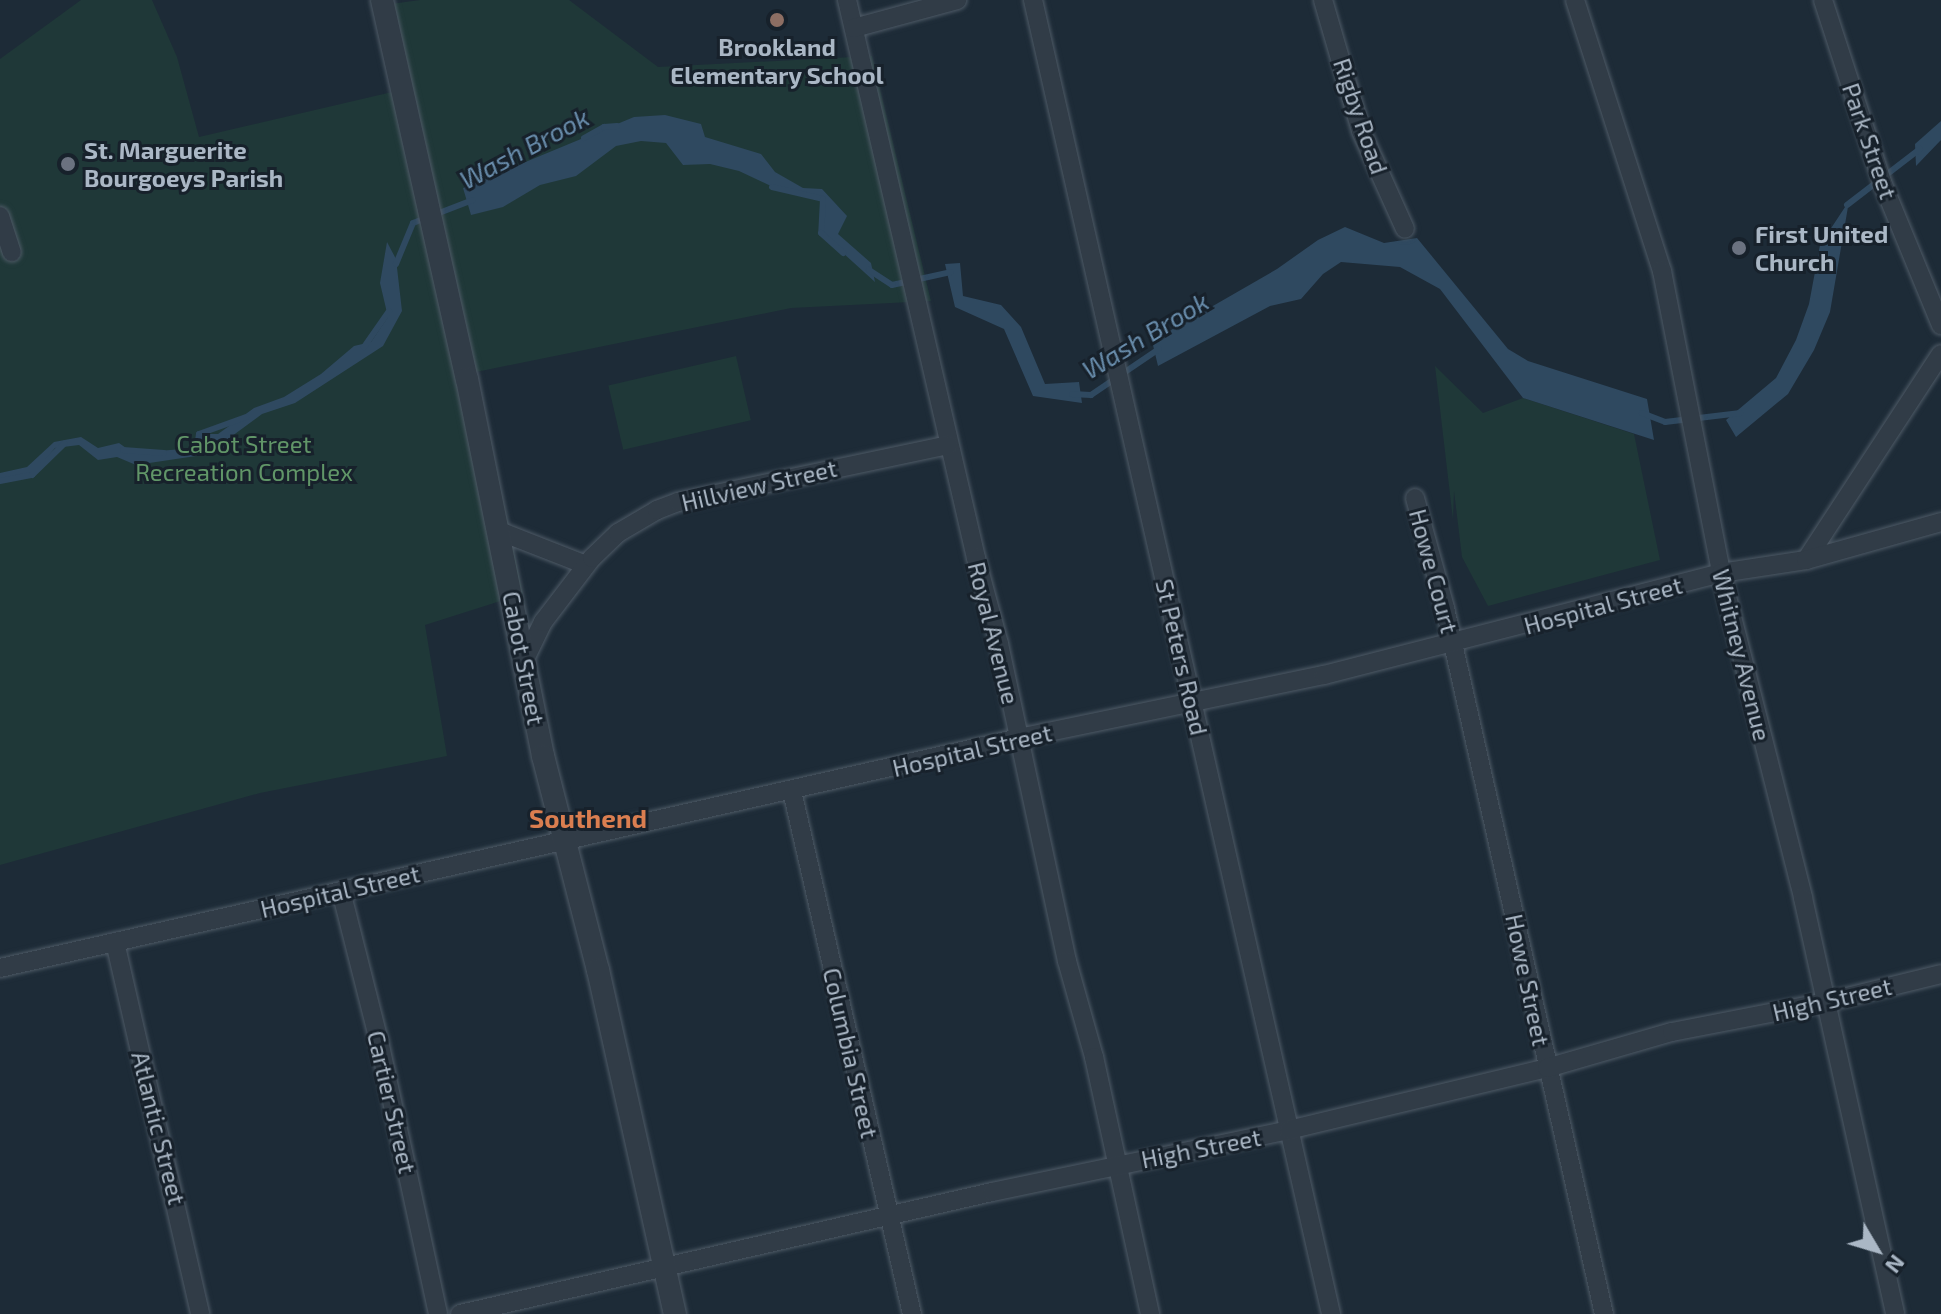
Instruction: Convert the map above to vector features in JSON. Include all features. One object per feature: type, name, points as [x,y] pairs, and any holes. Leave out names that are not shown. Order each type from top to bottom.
[{"type":"street","name":"Cabot Street","points":[[382,0],[499,531],[543,756],[566,841],[675,1314]]},
{"type":"street","name":"Royal Avenue","points":[[847,0],[1019,738],[1067,961],[1118,1164],[1150,1314]]},
{"type":"street","points":[[854,28],[957,0]]},
{"type":"street","name":"St Peters Road","points":[[1033,0],[1331,1314]]},
{"type":"street","name":"Rigby Road","points":[[1323,0],[1361,131],[1405,229]]},
{"type":"street","name":"Whitney Avenue","points":[[1575,0],[1662,271],[1721,573],[1826,1002],[1895,1314]]},
{"type":"street","name":"Park Street","points":[[1823,0],[1882,182],[1941,325]]},
{"type":"street","points":[[0,216],[12,252]]},
{"type":"street","points":[[1806,560],[1941,354]]},
{"type":"street","name":"Hillview Street","points":[[525,659],[543,622],[586,565],[627,527],[678,502],[949,445]]},
{"type":"street","name":"Howe Court","points":[[1415,498],[1453,645]]},
{"type":"street","name":"Hospital Street","points":[[0,968],[1019,738],[1453,645],[1721,573],[1806,560],[1941,522]]},
{"type":"street","points":[[499,531],[586,565]]},
{"type":"street","name":"Howe Street","points":[[1453,645],[1604,1314]]},
{"type":"street","name":"Columbia Street","points":[[792,791],[912,1314]]},
{"type":"street","name":"Cartier Street","points":[[341,891],[379,1041],[438,1314]]},
{"type":"street","name":"Atlantic Street","points":[[115,942],[200,1314]]},
{"type":"street","name":"High Street","points":[[460,1314],[1118,1164],[1289,1130],[1547,1068],[1672,1032],[1826,1002],[1941,974]]},
{"type":"green space","name":"Cabot Street Recreation Complex","points":[[81,0],[152,0],[177,57],[199,137],[405,89],[391,4],[420,0],[569,0],[658,67],[872,56],[931,301],[791,308],[476,372],[523,594],[425,625],[447,756],[260,793],[0,865],[0,59]]},
{"type":"green space","points":[[736,356],[751,420],[623,450],[608,385]]},
{"type":"green space","points":[[1435,366],[1483,413],[1523,398],[1634,434],[1660,560],[1488,606],[1462,557],[1454,491],[1453,520]]},
{"type":"water","points":[[665,115],[701,124],[705,137],[761,154],[775,172],[803,188],[822,189],[847,216],[838,234],[871,263],[875,282],[821,233],[822,199],[773,187],[739,171],[710,164],[683,165],[666,143],[641,141],[616,146],[576,176],[540,185],[503,207],[471,215],[463,188],[634,117]]},
{"type":"water","points":[[1941,121],[1941,140],[1916,166],[1915,144]]},
{"type":"water","points":[[1849,201],[1830,312],[1814,350],[1788,394],[1736,437],[1726,420],[1776,378],[1796,340],[1809,304],[1820,245]]},
{"type":"water","points":[[1345,227],[1384,243],[1417,238],[1508,349],[1528,361],[1647,399],[1654,440],[1523,398],[1440,289],[1400,267],[1341,262],[1323,274],[1301,299],[1270,306],[1158,366],[1152,341],[1277,269],[1318,240]]},
{"type":"water","points":[[387,242],[396,259],[402,311],[383,346],[295,403],[262,414],[228,439],[209,442],[196,456],[136,465],[117,457],[98,460],[79,445],[55,448],[32,475],[0,481],[0,473],[27,467],[54,442],[81,437],[98,448],[119,443],[133,453],[195,448],[199,434],[218,434],[254,408],[284,397],[321,374],[354,346],[371,342],[388,317],[380,283]]},
{"type":"water","points":[[960,263],[963,296],[1001,305],[1021,327],[1045,384],[1079,382],[1082,403],[1033,396],[1004,329],[955,307],[945,264]]},
{"type":"waterway","name":"Wash Brook","points":[[584,138],[604,127],[617,126]]},
{"type":"waterway","name":"Wash Brook","points":[[1847,205],[1920,149]]},
{"type":"waterway","name":"Wash Brook","points":[[772,187],[823,199],[821,233],[843,253]]},
{"type":"waterway","name":"Wash Brook","points":[[396,264],[413,223],[473,200]]},
{"type":"waterway","name":"Wash Brook","points":[[869,270],[892,285],[951,272]]},
{"type":"waterway","name":"Wash Brook","points":[[364,347],[389,311]]},
{"type":"waterway","name":"Wash Brook","points":[[1072,394],[1091,395],[1159,349]]},
{"type":"waterway","name":"Wash Brook","points":[[1642,413],[1665,422],[1740,413]]},
{"type":"waterway","name":"Wash Brook","points":[[198,441],[199,434],[246,417]]},
{"type":"waterway","name":"Wash Brook","points":[[0,481],[32,475],[64,444]]},
{"type":"waterway","name":"Wash Brook","points":[[123,450],[164,453]]},
{"type":"place","name":"Brookland Elementary School","points":[[777,20]]},
{"type":"place","name":"St. Marguerite Bourgoeys Parish","points":[[68,164]]},
{"type":"place","name":"First United Church","points":[[1739,248]]},
{"type":"district","name":"Southend","points":[[588,818]]}]
